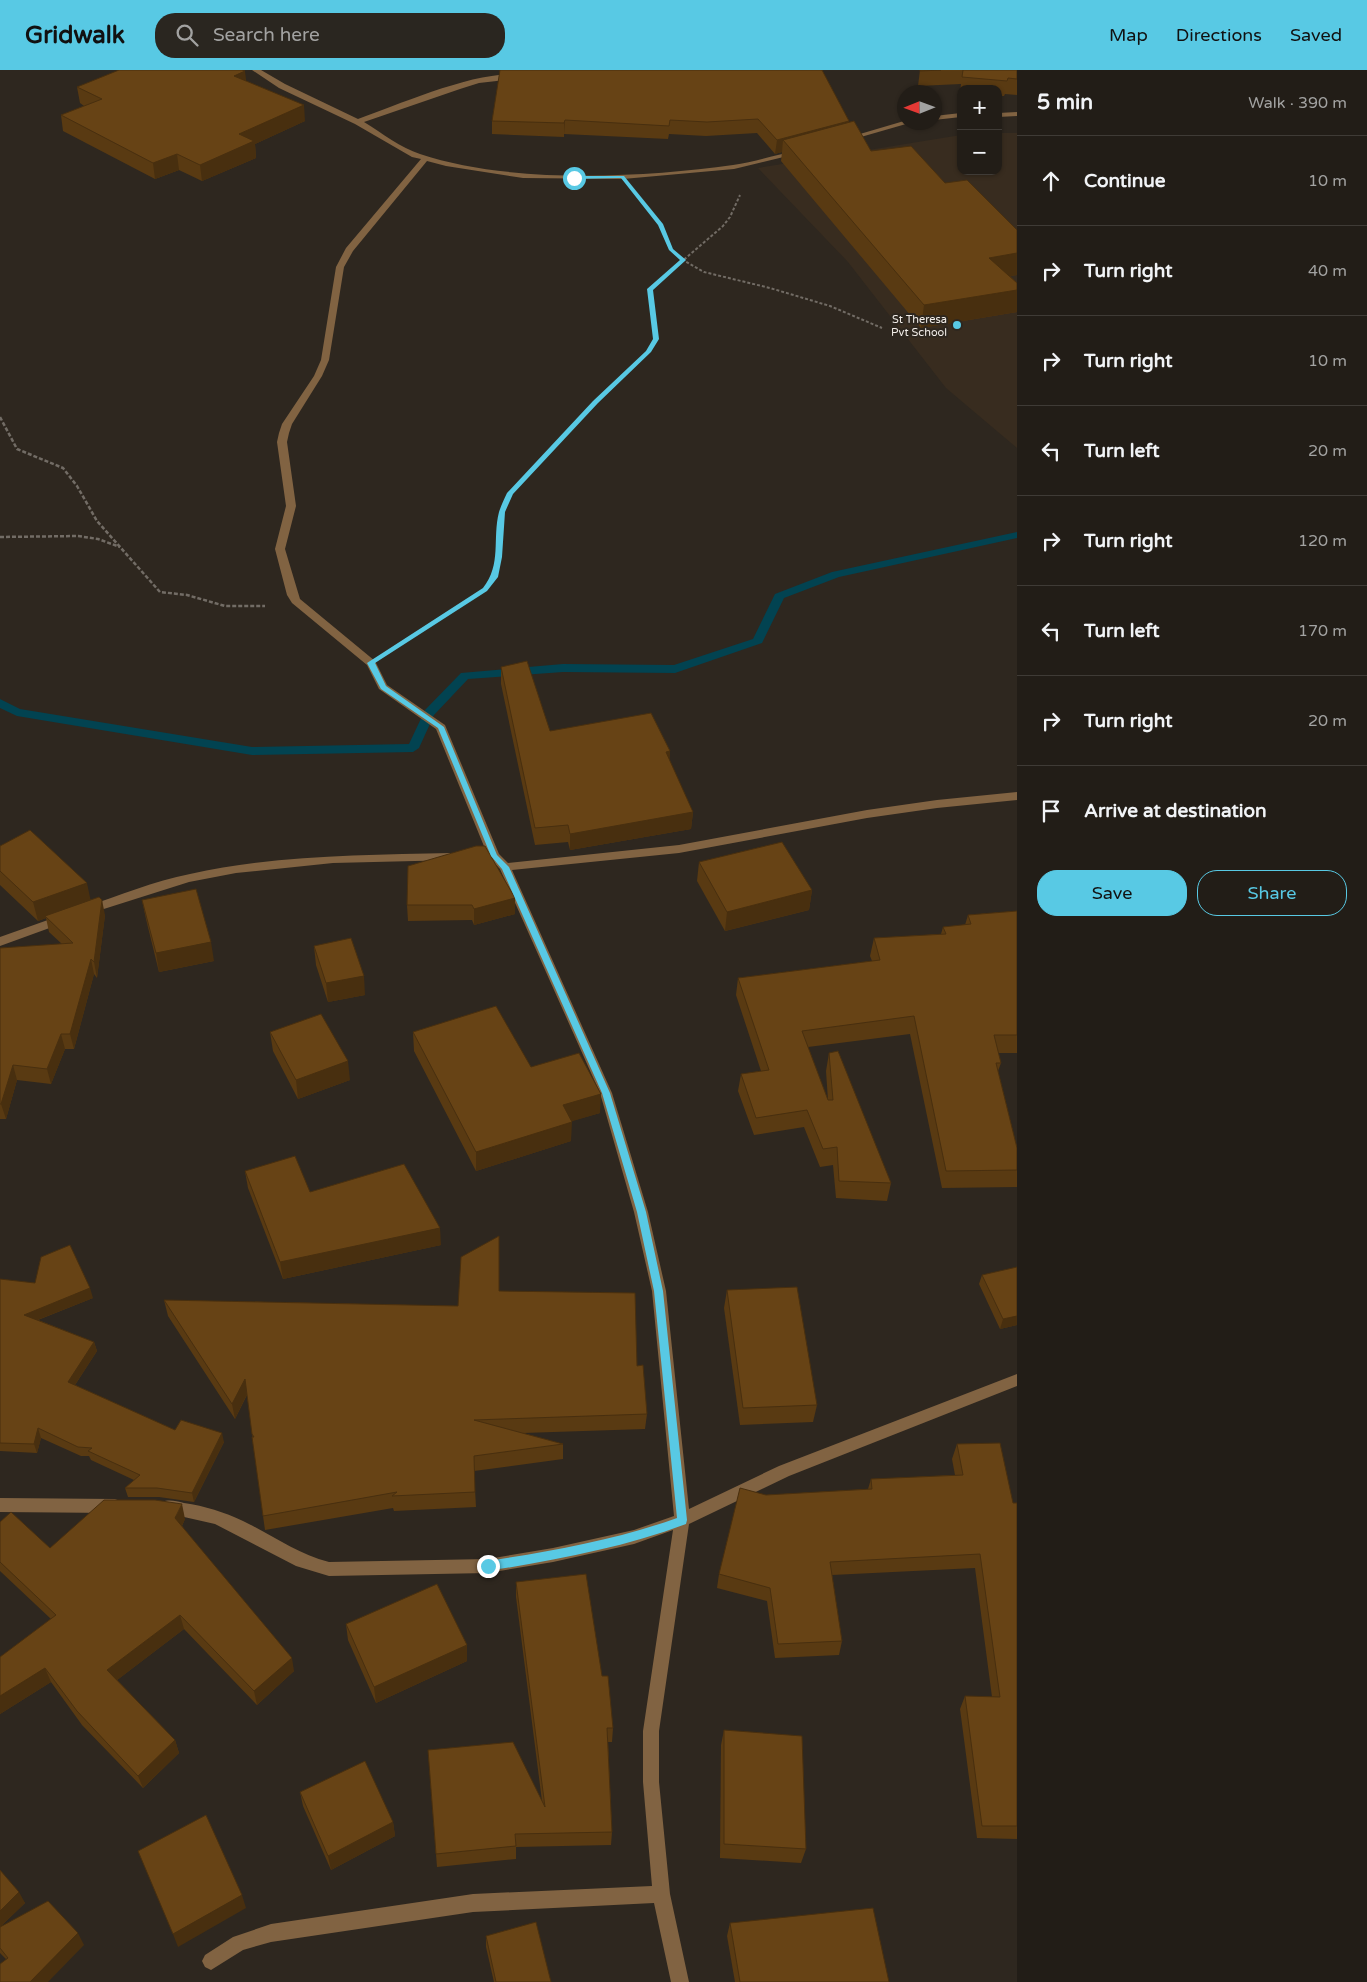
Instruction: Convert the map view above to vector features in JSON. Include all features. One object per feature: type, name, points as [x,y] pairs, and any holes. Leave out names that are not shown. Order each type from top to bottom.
[{"type":"street","points":[[256,70],[282,86],[358,122],[424,159],[523,176],[623,177],[746,165],[807,150]]},
{"type":"street","points":[[358,122],[456,87],[479,81],[518,76]]},
{"type":"street","points":[[1002,114],[1017,114]]},
{"type":"street","points":[[942,117],[957,115]]},
{"type":"street","points":[[835,142],[897,125]]},
{"type":"street","points":[[424,159],[344,258],[340,266],[325,360],[284,433],[282,442],[291,506],[280,549],[292,595],[298,602],[371,663],[383,687],[441,727],[490,856],[506,867],[606,1093],[641,1212],[659,1291],[682,1520],[651,1731],[651,1782],[661,1894],[680,1982]]},
{"type":"street","points":[[506,867],[679,849],[867,814],[937,804],[1017,796]]},
{"type":"street","points":[[0,942],[76,914],[188,878],[236,869],[333,859],[466,857]]},
{"type":"street","points":[[150,1506],[201,1512],[225,1520],[312,1566],[329,1568],[488,1566],[634,1538],[682,1520],[784,1471],[1017,1380]]},
{"type":"street","points":[[0,1505],[130,1506]]},
{"type":"street","points":[[211,1961],[239,1944],[271,1933],[473,1903],[661,1894]]},
{"type":"path","points":[[371,663],[485,589],[495,577],[499,557],[502,512],[510,493],[596,402],[648,352],[656,339],[650,289],[723,226],[730,217],[740,193],[746,165]]},
{"type":"path","points":[[623,177],[661,224],[670,249],[683,260],[704,272],[770,288],[830,306],[882,328]]},
{"type":"path","points":[[0,417],[17,449],[62,468],[77,486],[97,521],[160,592],[187,595],[225,606],[278,605],[298,602]]},
{"type":"path","points":[[0,537],[78,536],[98,539],[120,547]]},
{"type":"shaded area","name":"St Theresa Pvt School","points":[[1002,133],[1017,133],[1017,448],[946,388],[848,262],[758,168],[957,136],[957,175],[1002,175]]},
{"type":"building","points":[[119,70],[242,70],[245,71],[234,76],[304,105],[239,134],[254,141],[200,165],[177,154],[153,163],[61,115],[102,99],[77,87]]},
{"type":"building","points":[[500,70],[822,70],[849,121],[777,140],[758,119],[707,122],[670,120],[669,126],[565,120],[564,123],[492,121]]},
{"type":"building","points":[[963,70],[1017,70],[1017,79],[1008,78],[1007,81],[962,77]]},
{"type":"building","points":[[854,121],[871,151],[911,146],[945,183],[967,180],[1017,230],[1017,253],[989,258],[1017,283],[1017,290],[924,305],[783,140]]},
{"type":"building","points":[[527,661],[550,731],[651,713],[670,751],[666,752],[693,812],[570,834],[568,825],[535,828],[501,667]]},
{"type":"building","points":[[30,830],[87,883],[33,902],[0,871],[0,846]]},
{"type":"building","points":[[782,842],[812,890],[727,912],[699,862]]},
{"type":"building","points":[[476,846],[485,846],[515,898],[474,909],[472,905],[407,905],[408,866]]},
{"type":"building","points":[[196,889],[211,942],[156,953],[142,900]]},
{"type":"building","points":[[99,897],[102,900],[94,962],[91,959],[70,1034],[61,1034],[47,1069],[13,1065],[0,1104],[0,948],[73,943],[45,916]]},
{"type":"building","points":[[1017,911],[1017,1035],[994,1035],[1001,1063],[996,1063],[1017,1148],[1017,1170],[946,1171],[914,1016],[802,1031],[828,1100],[833,1100],[829,1053],[838,1051],[891,1183],[839,1181],[837,1147],[823,1149],[807,1110],[756,1118],[741,1074],[769,1070],[738,978],[880,960],[874,938],[946,934],[943,927],[971,924],[968,915]]},
{"type":"building","points":[[351,938],[364,976],[326,983],[314,946]]},
{"type":"building","points":[[496,1006],[531,1067],[579,1053],[601,1094],[563,1105],[572,1122],[476,1152],[413,1032]]},
{"type":"building","points":[[321,1014],[348,1061],[296,1080],[270,1032]]},
{"type":"building","points":[[295,1156],[310,1192],[404,1164],[440,1228],[280,1262],[245,1171]]},
{"type":"building","points":[[499,1236],[499,1291],[635,1293],[637,1366],[643,1365],[647,1414],[474,1420],[563,1444],[474,1456],[475,1492],[392,1496],[397,1492],[263,1516],[245,1379],[232,1404],[164,1300],[458,1306],[461,1257]]},
{"type":"building","points":[[70,1245],[90,1288],[24,1315],[94,1342],[68,1382],[175,1430],[181,1420],[222,1433],[192,1493],[157,1488],[125,1488],[140,1475],[88,1451],[92,1448],[78,1447],[38,1428],[34,1444],[0,1443],[0,1279],[35,1283],[41,1257]]},
{"type":"building","points":[[1017,1267],[1017,1316],[1003,1319],[982,1275]]},
{"type":"building","points":[[797,1287],[817,1405],[743,1408],[727,1290]]},
{"type":"building","points":[[1000,1443],[1013,1503],[1017,1503],[1017,1826],[982,1826],[965,1696],[1000,1697],[980,1554],[830,1562],[842,1641],[778,1644],[770,1588],[719,1574],[740,1488],[766,1495],[872,1489],[871,1479],[963,1475],[957,1444]]},
{"type":"building","points":[[104,1500],[155,1500],[182,1504],[175,1518],[292,1658],[254,1691],[180,1615],[107,1670],[175,1740],[138,1776],[77,1711],[45,1668],[0,1696],[0,1657],[56,1615],[0,1562],[0,1522],[11,1512],[50,1548]]},
{"type":"building","points":[[586,1574],[602,1676],[608,1676],[613,1728],[607,1728],[612,1832],[515,1834],[516,1846],[436,1854],[428,1750],[513,1742],[545,1807],[516,1582]]},
{"type":"building","points":[[437,1584],[467,1645],[374,1687],[346,1624]]},
{"type":"building","points":[[724,1730],[802,1736],[806,1849],[724,1844]]},
{"type":"building","points":[[365,1761],[393,1822],[328,1856],[300,1792]]},
{"type":"building","points":[[206,1815],[242,1895],[173,1934],[138,1851]]},
{"type":"building","points":[[0,1870],[19,1892],[0,1911]]},
{"type":"building","points":[[48,1901],[78,1933],[30,1982],[0,1982],[0,1964],[8,1958],[0,1948],[0,1927]]},
{"type":"building","points":[[873,1908],[889,1982],[740,1982],[730,1923]]},
{"type":"building","points":[[536,1922],[551,1982],[496,1982],[486,1936]]},
{"type":"waterway","points":[[0,703],[17,712],[252,751],[413,748],[429,713],[465,676],[563,668],[675,669],[758,641],[779,596],[836,574],[1017,535]]},
{"type":"place","name":"St Theresa Pvt School","points":[[957,325]]},
{"type":"route","points":[[488,1566],[634,1538],[682,1520],[659,1291],[641,1212],[606,1093],[506,867],[494,856],[441,727],[383,687],[371,663],[485,589],[495,577],[499,557],[502,512],[510,493],[596,402],[648,352],[656,339],[650,289],[683,260],[670,249],[661,224],[623,177],[574,178]]}]
